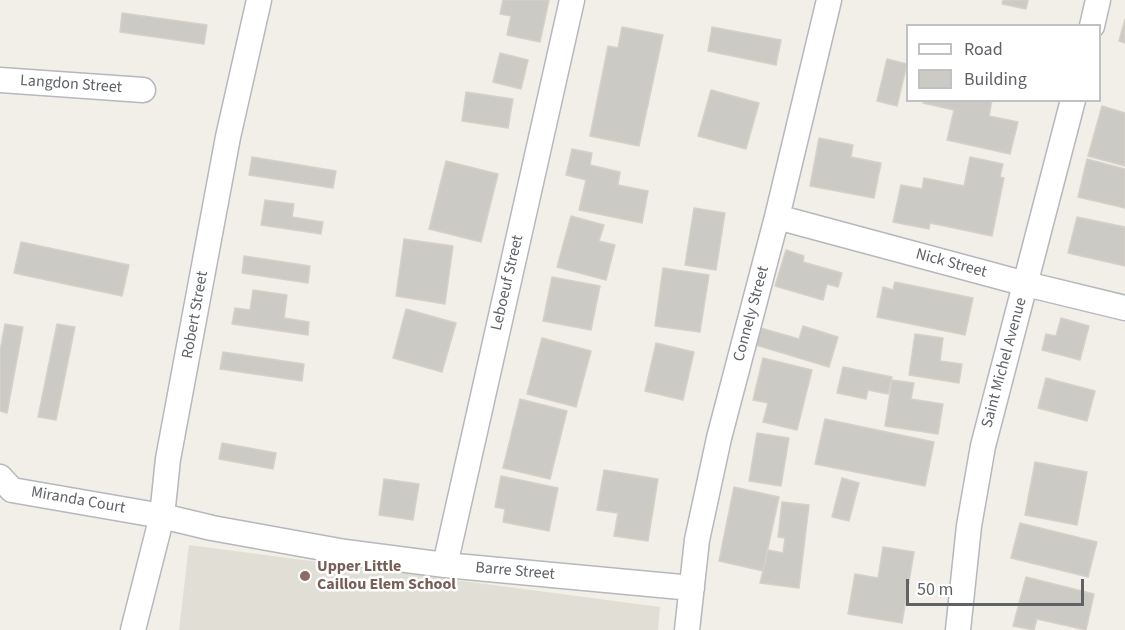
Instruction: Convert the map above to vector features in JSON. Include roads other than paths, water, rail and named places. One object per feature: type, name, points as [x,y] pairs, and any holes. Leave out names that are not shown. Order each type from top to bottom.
[{"type":"street","name":"Robert Street","points":[[133,630],[162,516],[168,459],[228,137],[260,0]]},
{"type":"street","name":"Leboeuf Street","points":[[445,565],[572,0]]},
{"type":"street","name":"Connely Street","points":[[687,630],[697,540],[719,438],[777,216],[829,0]]},
{"type":"street","points":[[1092,24],[1098,0]]},
{"type":"street","name":"Langdon Street","points":[[0,80],[143,90]]},
{"type":"street","name":"Saint Michel Avenue","points":[[958,630],[969,526],[983,446],[1072,102]]},
{"type":"street","name":"Nick Street","points":[[777,216],[1026,284],[1125,308]]},
{"type":"street","name":"Miranda Court","points":[[4,487],[162,516]]},
{"type":"street","name":"Barre Street","points":[[162,516],[212,528],[345,552],[445,565],[692,588]]},
{"type":"place","name":"Upper Little Caillou Elem School","points":[[305,576]]}]
